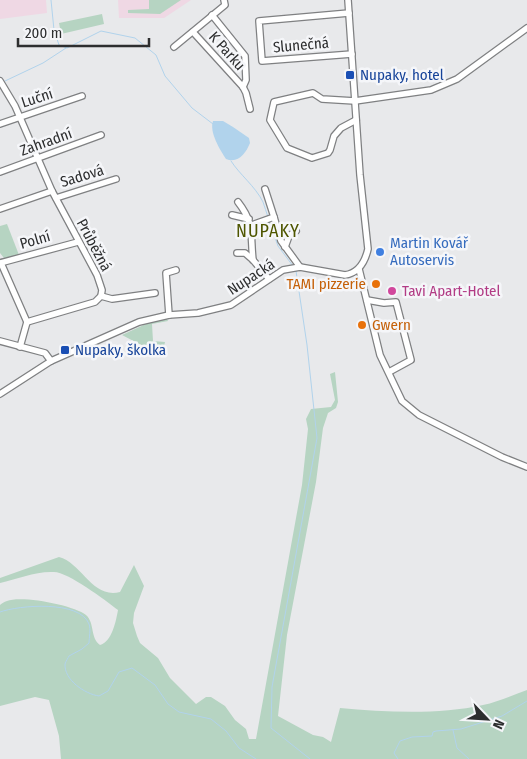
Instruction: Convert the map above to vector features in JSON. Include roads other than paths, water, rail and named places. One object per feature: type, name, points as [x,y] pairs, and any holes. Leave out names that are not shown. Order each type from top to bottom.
[{"type":"street","name":"K Parku","points":[[174,47],[224,5],[224,0]]},
{"type":"street","points":[[348,0],[356,120],[368,249],[365,260],[359,269],[380,355],[402,401],[419,414],[502,457],[527,467]]},
{"type":"street","name":"Slunečná","points":[[349,13],[259,21],[262,61],[352,54]]},
{"type":"street","name":"K Parku","points":[[212,15],[246,56],[246,80],[243,88]]},
{"type":"street","points":[[356,120],[341,128],[334,136],[328,153],[312,158],[287,148],[270,120],[274,102],[313,93],[322,99],[355,101],[431,90],[457,79],[527,28]]},
{"type":"street","name":"K Parku","points":[[193,32],[243,88],[250,109]]},
{"type":"street","name":"Průběžná","points":[[0,81],[20,116],[52,191],[97,275],[102,290],[101,296],[95,302],[27,322]]},
{"type":"street","name":"Luční","points":[[0,124],[82,96]]},
{"type":"street","name":"Zahradní","points":[[0,172],[101,135]]},
{"type":"street","name":"Sadová","points":[[56,198],[116,179]]},
{"type":"street","points":[[265,189],[270,219],[295,268]]},
{"type":"street","name":"Sadová","points":[[0,209],[52,191]]},
{"type":"street","points":[[238,202],[248,214],[253,260]]},
{"type":"street","points":[[232,215],[250,222],[270,219]]},
{"type":"street","points":[[285,247],[289,236],[296,231]]},
{"type":"street","name":"Polní","points":[[0,263],[78,242]]},
{"type":"street","points":[[237,253],[245,253],[269,279]]},
{"type":"street","points":[[0,263],[27,322],[20,347]]},
{"type":"street","name":"Nupacká","points":[[0,394],[51,361],[139,322],[169,315],[198,313],[231,305],[276,274],[295,268],[344,275],[359,269]]},
{"type":"street","points":[[169,315],[166,273],[176,270]]},
{"type":"street","points":[[101,296],[112,299],[155,293]]},
{"type":"street","points":[[367,300],[384,303],[396,302],[411,360],[388,372]]},
{"type":"street","points":[[0,341],[45,353],[51,361]]},
{"type":"water","points":[[213,121],[223,121],[249,138],[250,143],[241,157],[234,160],[226,159],[218,146],[212,130]]},
{"type":"waterway","points":[[51,0],[54,30],[59,45],[67,48],[101,31],[135,38],[156,55],[165,76],[192,108],[213,124]]},
{"type":"waterway","points":[[5,81],[43,63],[66,48]]},
{"type":"waterway","points":[[231,161],[260,196],[268,217]]},
{"type":"waterway","points":[[269,221],[278,246],[293,266]]},
{"type":"waterway","points":[[296,271],[307,345],[317,438],[272,687],[271,728],[310,759]]},
{"type":"waterway","points":[[0,612],[34,606],[48,606],[74,611],[83,616],[90,626],[89,643],[69,656],[65,664],[68,675],[76,685],[93,695],[99,696],[108,691],[119,672],[132,668],[155,685],[168,704],[179,712],[211,719],[226,731],[239,748],[256,759]]},
{"type":"waterway","points":[[398,759],[394,753],[400,741],[412,737],[432,736],[433,732],[436,731],[461,729],[502,716],[527,701]]},
{"type":"waterway","points":[[453,730],[457,748],[469,759]]},
{"type":"place","name":"Nupaky, hotel","points":[[350,75]]},
{"type":"place","name":"Martin Kovář Autoservis","points":[[380,252]]},
{"type":"place","name":"TAMI pizzerie","points":[[376,284]]},
{"type":"place","name":"Tavi Apart-Hotel","points":[[392,291]]},
{"type":"place","name":"Gwern","points":[[362,325]]},
{"type":"place","name":"Nupaky, školka","points":[[65,350]]},
{"type":"district","name":"NUPAKY","points":[[268,231]]}]
